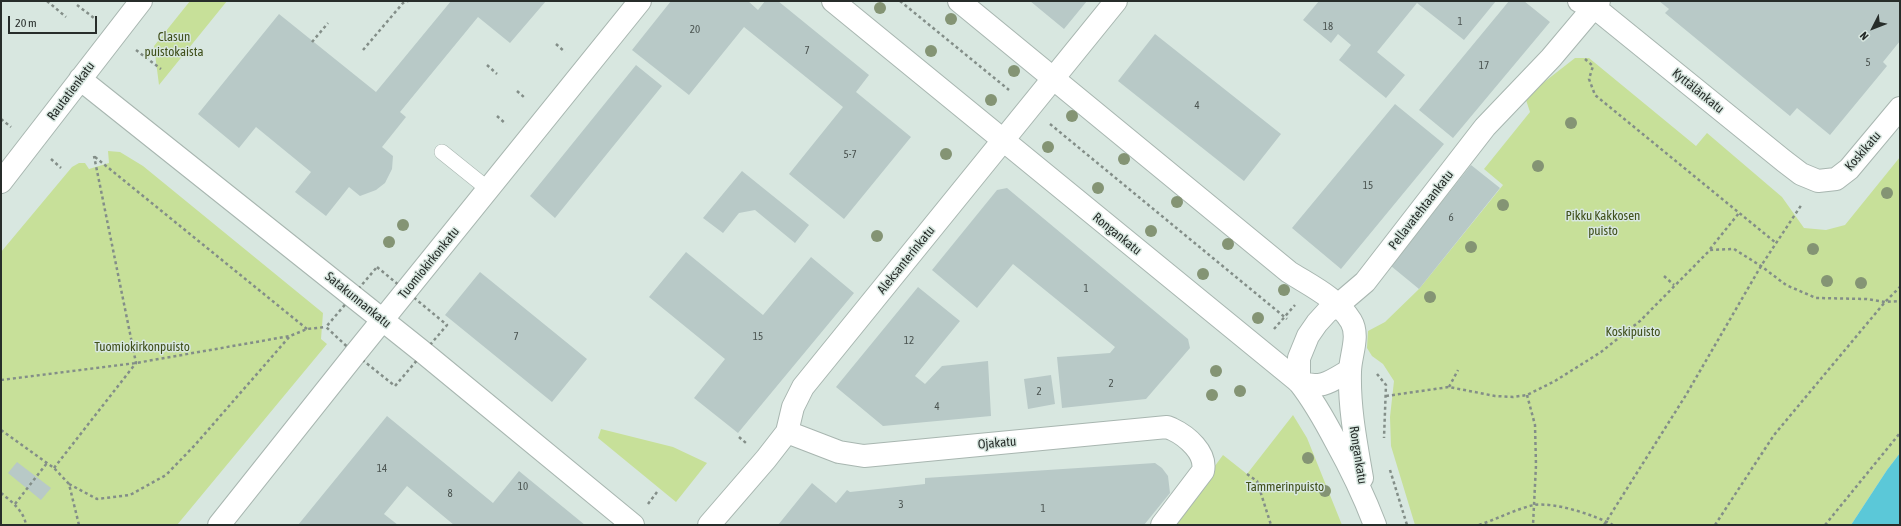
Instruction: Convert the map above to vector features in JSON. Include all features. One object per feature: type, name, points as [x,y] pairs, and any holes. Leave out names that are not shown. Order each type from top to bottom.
[{"type":"street","name":"Rautatienkatu","points":[[1,182],[32,144],[80,79],[141,1]]},
{"type":"street","name":"Tuomiokirkonkatu","points":[[219,525],[382,320],[640,1]]},
{"type":"street","name":"Rongankatu","points":[[833,1],[1299,382],[1312,398],[1365,497],[1375,525]]},
{"type":"street","name":"Rongankatu","points":[[959,1],[1289,272],[1311,286],[1346,298],[1355,338],[1351,362],[1351,406],[1365,497]]},
{"type":"street","name":"Aleksanterinkatu","points":[[709,525],[766,459],[787,432],[793,407],[803,387],[1116,1]]},
{"type":"street","name":"Kyttälänkatu","points":[[1591,3],[1784,161],[1801,174],[1818,181]]},
{"type":"street","name":"Pellavatehtaankatu","points":[[1299,382],[1298,358],[1308,336],[1327,312],[1365,282],[1485,127],[1551,58],[1591,3]]},
{"type":"street","name":"Satakunnankatu","points":[[80,79],[382,320],[633,525]]},
{"type":"street","name":"Koskikatu","points":[[1818,181],[1836,179],[1849,169],[1900,108]]},
{"type":"street","points":[[1299,382],[1317,386],[1326,383],[1351,362]]},
{"type":"street","name":"Ojakatu","points":[[787,432],[839,452],[864,456],[1167,427],[1176,430],[1202,454],[1204,465],[1203,471],[1162,525]]},
{"type":"lane","points":[[442,152],[488,190]]},
{"type":"path","points":[[47,1],[66,17]]},
{"type":"path","points":[[364,50],[403,3],[408,1]]},
{"type":"path","points":[[900,1],[1308,336]]},
{"type":"path","points":[[312,42],[328,23]]},
{"type":"path","points":[[487,66],[497,74]]},
{"type":"path","points":[[1593,66],[1589,79],[1595,95],[1776,243]]},
{"type":"path","points":[[517,91],[525,98]]},
{"type":"path","points":[[54,468],[136,363],[94,156],[307,329]]},
{"type":"path","points":[[1604,525],[1686,395],[1761,266],[1801,206]]},
{"type":"path","points":[[1386,396],[1449,387],[1513,398],[1527,395],[1555,381],[1601,352],[1640,321],[1710,250],[1738,213]]},
{"type":"path","points":[[1710,250],[1734,249],[1761,266],[1786,285],[1816,298],[1867,299],[1885,302],[1900,301]]},
{"type":"path","points":[[1664,276],[1674,285]]},
{"type":"path","points":[[1258,348],[1311,286]]},
{"type":"path","points":[[1715,525],[1774,435],[1885,302],[1900,287]]},
{"type":"path","points":[[1,380],[136,363],[290,336],[307,329],[326,327]]},
{"type":"path","points":[[1,430],[54,468],[69,484],[97,499],[130,495],[166,475],[195,445],[290,336]]},
{"type":"path","points":[[1351,362],[1370,366],[1386,385],[1384,442]]},
{"type":"path","points":[[1449,387],[1458,370]]},
{"type":"path","points":[[1527,395],[1535,425],[1536,465],[1533,525]]},
{"type":"path","points":[[1826,525],[1900,433]]},
{"type":"path","points":[[15,504],[47,463]]},
{"type":"path","points":[[1387,463],[1406,525]]},
{"type":"path","points":[[1247,474],[1257,481],[1271,525]]},
{"type":"path","points":[[69,484],[79,525]]},
{"type":"path","points":[[1,493],[15,504],[25,520],[26,525]]},
{"type":"path","points":[[1479,525],[1533,506],[1548,504],[1613,525]]},
{"type":"green space","name":"Clasun puistokaista","points":[[190,1],[227,1],[159,85],[154,46]]},
{"type":"green space","name":"Koskipuisto","points":[[1575,58],[1589,58],[1696,146],[1707,133],[1782,197],[1804,228],[1826,230],[1845,225],[1900,157],[1900,453],[1851,525],[1415,525],[1391,446],[1390,417],[1394,381],[1383,364],[1372,356],[1367,348],[1368,331],[1385,322],[1419,289],[1503,185],[1484,169],[1530,112],[1525,97]]},
{"type":"green space","name":"Tuomiokirkonpuisto","points":[[108,151],[120,152],[143,166],[323,313],[321,339],[327,344],[177,525],[1,525],[1,252],[72,167],[79,163],[85,163],[89,169],[109,163]]},
{"type":"green space","name":"Tammerinpuisto","points":[[1293,415],[1307,438],[1342,525],[1171,525],[1223,455],[1247,474]]},
{"type":"green space","points":[[601,429],[673,447],[707,463],[676,502],[598,438]]},
{"type":"water","points":[[1900,453],[1900,525],[1851,525],[1887,470]]},
{"type":"building","points":[[451,1],[546,1],[510,43],[478,17],[400,112],[406,117],[382,147],[393,156],[392,169],[385,183],[376,190],[360,196],[349,187],[326,216],[295,192],[311,172],[256,127],[239,148],[198,114],[279,14],[376,92]]},
{"type":"building","points":[[671,1],[748,1],[758,10],[765,1],[778,1],[869,75],[856,92],[911,137],[844,219],[789,174],[843,107],[744,27],[689,95],[632,50]]},
{"type":"building","points":[[1030,1],[1087,1],[1064,29]]},
{"type":"building","points":[[1319,1],[1496,1],[1464,40],[1417,3],[1377,52],[1405,75],[1386,98],[1339,60],[1351,45],[1338,34],[1331,43],[1303,20]]},
{"type":"building","points":[[1509,1],[1524,1],[1550,22],[1453,138],[1419,110]]},
{"type":"building","points":[[1659,1],[1900,1],[1900,41],[1883,62],[1887,66],[1830,135],[1797,108],[1790,116],[1665,13],[1669,9]]},
{"type":"building","points":[[1155,34],[1281,134],[1244,181],[1118,81]]},
{"type":"building","points":[[636,65],[662,86],[555,218],[530,196]]},
{"type":"building","points":[[1395,104],[1444,144],[1341,269],[1292,228]]},
{"type":"building","points":[[1471,165],[1500,188],[1419,289],[1391,266]]},
{"type":"building","points":[[742,171],[809,225],[795,243],[755,210],[739,213],[723,233],[703,218]]},
{"type":"building","points":[[1007,188],[1188,339],[1190,348],[1146,399],[1062,408],[1057,357],[1110,353],[1115,347],[1013,264],[977,308],[932,270],[997,190]]},
{"type":"building","points":[[686,252],[763,315],[811,257],[854,293],[738,433],[694,398],[725,359],[649,297]]},
{"type":"building","points":[[480,272],[587,359],[552,402],[445,315]]},
{"type":"building","points":[[918,287],[960,321],[915,376],[925,384],[942,366],[988,361],[991,416],[883,426],[836,387]]},
{"type":"building","points":[[1051,375],[1055,404],[1028,409],[1024,379]]},
{"type":"building","points":[[387,416],[493,503],[519,471],[585,525],[454,525],[407,486],[384,514],[398,525],[298,525]]},
{"type":"building","points":[[17,462],[51,488],[41,500],[8,473]]},
{"type":"building","points":[[1155,463],[1162,468],[1168,476],[1170,493],[1144,525],[778,525],[812,483],[836,503],[847,490],[850,492],[925,484],[925,478]]},
{"type":"park label","name":"Pikku Kakkosen puisto","points":[[1603,224]]}]
